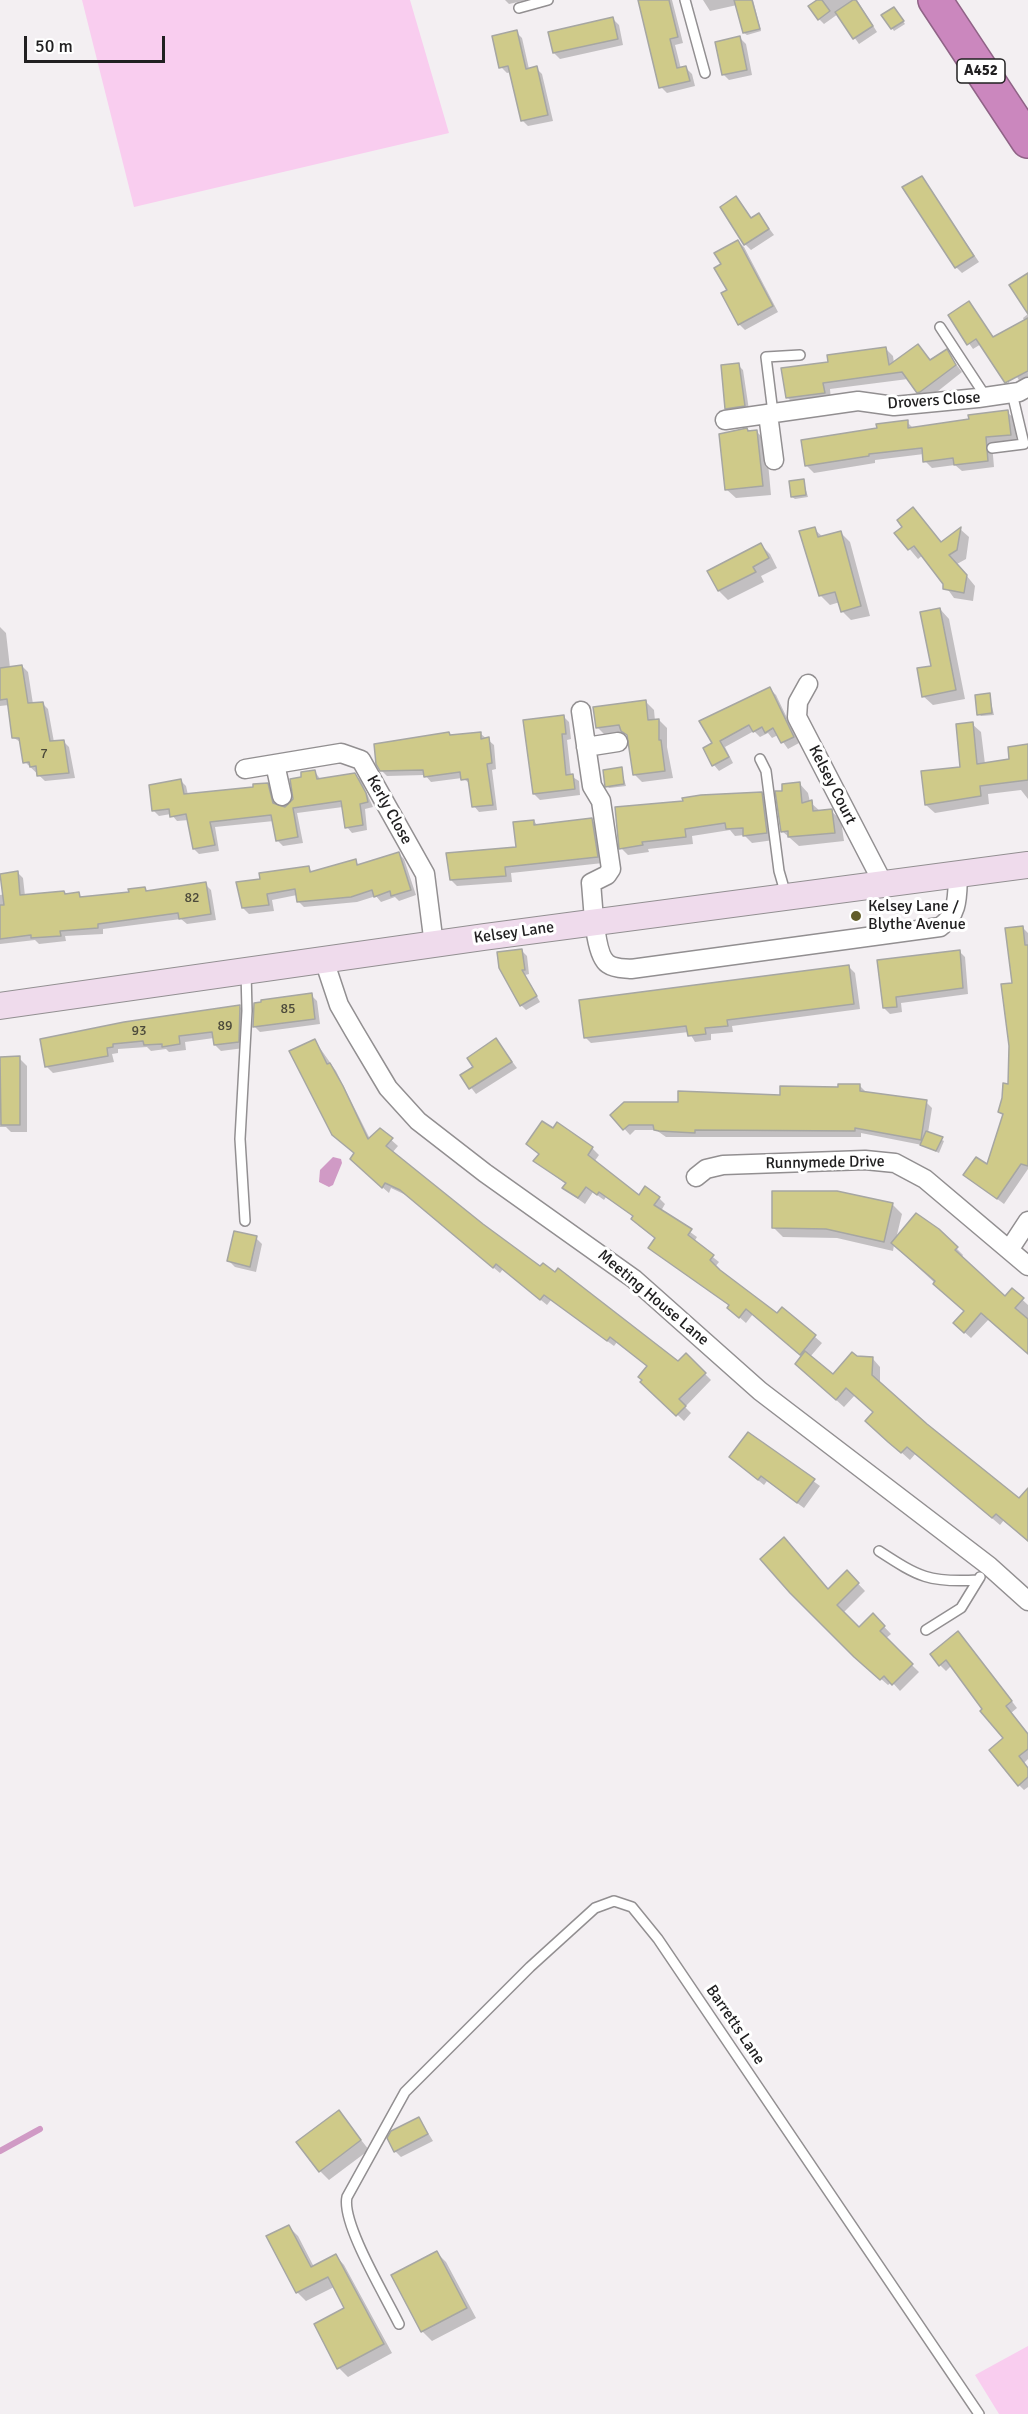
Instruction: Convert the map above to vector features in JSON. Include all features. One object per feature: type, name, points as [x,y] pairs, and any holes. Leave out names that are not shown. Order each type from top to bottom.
[{"type":"highway","name":"A452","points":[[935,0],[1028,141]]},
{"type":"main road","name":"Kelsey Lane","points":[[0,1006],[596,922],[1028,865]]},
{"type":"street","name":"Drovers Close","points":[[725,420],[858,401],[894,406],[986,397],[1020,390]]},
{"type":"street","points":[[771,414],[774,460]]},
{"type":"street","name":"Kelsey Court","points":[[808,684],[798,702],[797,717],[884,885]]},
{"type":"street","points":[[581,711],[592,786],[601,801],[611,868],[607,875],[591,883],[599,952],[606,963],[615,968],[643,968],[940,927],[951,920],[955,911],[958,875]]},
{"type":"street","points":[[586,747],[618,742]]},
{"type":"street","name":"Kerly Close","points":[[245,769],[340,753],[361,760],[425,874],[434,945]]},
{"type":"street","points":[[275,764],[282,796]]},
{"type":"street","name":"Meeting House Lane","points":[[324,960],[339,1005],[354,1031],[388,1088],[418,1121],[485,1173],[634,1279],[786,1412],[984,1573],[1028,1601]]},
{"type":"street","name":"Runnymede Drive","points":[[696,1177],[706,1169],[723,1165],[865,1160],[895,1163],[925,1179],[1028,1266]]},
{"type":"street","points":[[1009,1250],[1028,1221]]},
{"type":"lane","points":[[519,8],[548,0]]},
{"type":"lane","points":[[685,0],[705,73]]},
{"type":"lane","points":[[940,327],[986,397]]},
{"type":"lane","points":[[771,414],[766,357],[800,355]]},
{"type":"lane","points":[[992,448],[1024,444],[1020,390]]},
{"type":"lane","points":[[760,759],[766,771],[779,871],[787,898]]},
{"type":"lane","points":[[245,1221],[240,1139],[247,1011],[246,971]]},
{"type":"lane","points":[[879,1551],[913,1574],[928,1579],[949,1582],[984,1573]]},
{"type":"lane","points":[[926,1630],[960,1608],[984,1573]]},
{"type":"lane","name":"Barretts Lane","points":[[399,2324],[350,2225],[345,2207],[347,2197],[405,2092],[530,1967],[595,1908],[614,1901],[632,1906],[658,1939],[979,2414]]},
{"type":"shaded area","points":[[82,0],[410,0],[449,133],[134,207]]},
{"type":"shaded area","points":[[333,1157],[341,1159],[342,1163],[333,1185],[329,1187],[319,1182],[320,1170]]},
{"type":"shaded area","points":[[1028,2346],[1028,2414],[999,2414],[975,2375]]},
{"type":"building","points":[[638,0],[669,0],[678,37],[670,39],[677,68],[686,66],[690,81],[659,88]]},
{"type":"building","points":[[734,0],[752,0],[760,29],[743,33]]},
{"type":"building","points":[[817,0],[822,0],[830,11],[818,20],[808,6]]},
{"type":"building","points":[[856,0],[873,26],[853,39],[835,12]]},
{"type":"building","points":[[894,7],[904,21],[891,29],[881,15]]},
{"type":"building","points":[[613,17],[618,39],[553,53],[548,32]]},
{"type":"building","points":[[517,30],[526,69],[537,66],[548,115],[521,121],[508,66],[499,68],[492,36]]},
{"type":"building","points":[[740,36],[747,70],[722,75],[715,42]]},
{"type":"building","points":[[922,176],[974,256],[955,268],[902,187]]},
{"type":"building","points":[[736,196],[751,218],[759,213],[769,229],[744,245],[720,207]]},
{"type":"building","points":[[738,240],[773,306],[738,325],[721,293],[727,290],[714,268],[721,264],[714,253]]},
{"type":"building","points":[[1028,273],[1028,314],[1009,285]]},
{"type":"building","points":[[969,301],[993,337],[1028,318],[1028,371],[1005,383],[976,339],[967,345],[948,315]]},
{"type":"building","points":[[918,344],[930,360],[947,349],[956,365],[920,392],[917,393],[902,372],[823,383],[825,393],[786,398],[781,368],[828,362],[827,355],[886,347],[889,365]]},
{"type":"building","points":[[739,363],[745,406],[725,409],[721,365]]},
{"type":"building","points":[[1008,410],[1011,435],[986,437],[988,461],[954,465],[953,458],[923,462],[922,448],[869,454],[869,456],[805,466],[801,440],[877,428],[876,424],[908,420],[908,428],[969,419],[968,415]]},
{"type":"building","points":[[747,428],[748,431],[757,430],[763,486],[725,490],[719,434]]},
{"type":"building","points":[[804,479],[806,495],[791,497],[789,481]]},
{"type":"building","points":[[913,507],[941,542],[961,527],[957,550],[949,555],[967,575],[964,593],[943,589],[943,584],[914,546],[908,550],[894,533],[902,527],[897,520]]},
{"type":"building","points":[[815,527],[818,537],[841,531],[861,606],[841,612],[835,592],[819,596],[799,531]]},
{"type":"building","points":[[761,543],[769,558],[753,567],[756,572],[718,591],[707,571]]},
{"type":"building","points":[[940,608],[956,690],[922,697],[917,668],[931,666],[920,612]]},
{"type":"building","points":[[22,665],[28,703],[43,702],[50,741],[64,740],[69,773],[37,776],[36,766],[30,767],[29,762],[23,763],[19,738],[12,738],[7,699],[0,700],[0,668]]},
{"type":"building","points":[[770,687],[794,737],[781,743],[773,728],[765,733],[762,727],[753,732],[749,725],[720,741],[729,757],[712,766],[703,748],[712,743],[699,721]]},
{"type":"building","points":[[990,693],[992,713],[977,715],[975,695]]},
{"type":"building","points":[[646,700],[648,720],[659,719],[659,740],[661,740],[665,771],[633,775],[627,735],[621,731],[619,725],[596,728],[593,707]]},
{"type":"building","points":[[564,715],[566,734],[562,734],[566,775],[573,774],[575,789],[533,794],[523,720]]},
{"type":"building","points":[[973,722],[977,764],[1009,759],[1008,747],[1028,744],[1028,780],[980,786],[981,796],[925,805],[921,771],[960,767],[956,724]]},
{"type":"building","points":[[449,732],[450,735],[481,732],[481,739],[489,737],[492,763],[487,764],[493,805],[472,807],[468,779],[461,780],[460,772],[424,777],[423,770],[380,771],[376,764],[374,744]]},
{"type":"building","points":[[622,767],[624,784],[605,787],[603,770]]},
{"type":"building","points":[[315,770],[317,779],[355,773],[366,793],[368,802],[360,804],[363,825],[345,828],[341,801],[293,808],[298,837],[276,841],[271,815],[210,822],[215,845],[193,849],[186,814],[170,817],[169,809],[152,811],[149,785],[181,779],[184,794],[253,787],[253,784],[268,783],[273,803],[285,807],[293,799],[290,779],[301,777],[301,772]]},
{"type":"building","points":[[800,782],[802,803],[812,800],[813,811],[832,809],[835,833],[788,837],[788,831],[781,832],[775,791],[782,791],[782,784]]},
{"type":"building","points":[[762,792],[767,833],[743,836],[743,828],[726,829],[725,823],[685,829],[686,837],[642,842],[643,845],[619,849],[615,807],[683,801],[682,798],[701,795]]},
{"type":"building","points":[[592,818],[598,857],[505,867],[506,876],[450,880],[446,853],[516,847],[513,822],[534,820],[534,825]]},
{"type":"building","points":[[399,852],[411,890],[391,896],[390,891],[374,897],[372,890],[351,897],[297,902],[295,889],[267,894],[269,905],[242,908],[236,882],[260,879],[259,873],[309,866],[310,872],[356,859],[357,865]]},
{"type":"building","points":[[18,871],[20,895],[64,891],[65,894],[79,892],[80,897],[129,892],[128,889],[145,887],[146,891],[206,882],[211,914],[179,919],[178,913],[98,924],[98,928],[60,931],[61,936],[31,938],[31,935],[0,939],[0,905],[4,905],[0,874]]},
{"type":"building","points":[[1023,926],[1025,945],[1028,945],[1028,1166],[1021,1164],[997,1199],[963,1175],[976,1157],[987,1164],[1003,1114],[998,1112],[1003,1083],[1008,1084],[1009,1046],[1001,984],[1012,983],[1005,928]]},
{"type":"building","points":[[522,949],[525,970],[522,970],[537,996],[520,1006],[499,968],[497,952]]},
{"type":"building","points":[[960,950],[963,988],[896,997],[897,1007],[883,1008],[877,960]]},
{"type":"building","points":[[849,965],[854,1004],[727,1020],[728,1026],[705,1028],[706,1034],[688,1036],[686,1026],[584,1038],[579,1000]]},
{"type":"building","points":[[312,993],[315,1019],[253,1027],[254,1003]]},
{"type":"building","points":[[240,1005],[239,1042],[214,1045],[212,1032],[179,1036],[180,1044],[162,1047],[162,1044],[144,1045],[143,1041],[113,1044],[113,1047],[107,1048],[108,1056],[45,1067],[40,1039],[124,1022]]},
{"type":"building","points":[[496,1038],[512,1062],[469,1089],[460,1075],[473,1067],[467,1058]]},
{"type":"building","points":[[315,1039],[327,1064],[330,1063],[343,1086],[368,1139],[380,1128],[393,1138],[386,1146],[483,1224],[540,1266],[543,1263],[555,1272],[558,1268],[678,1361],[686,1353],[706,1373],[679,1399],[686,1406],[676,1416],[640,1382],[642,1380],[638,1377],[647,1366],[610,1337],[607,1341],[544,1295],[540,1300],[496,1264],[493,1268],[400,1190],[385,1183],[382,1188],[350,1159],[354,1153],[332,1135],[289,1051]]},
{"type":"building","points":[[20,1056],[20,1125],[1,1125],[0,1057]]},
{"type":"building","points":[[838,1084],[860,1084],[860,1091],[927,1100],[921,1140],[855,1128],[855,1131],[695,1130],[695,1133],[659,1131],[654,1130],[653,1125],[629,1125],[623,1130],[610,1115],[624,1102],[678,1102],[678,1091],[780,1095],[780,1086],[838,1087]]},
{"type":"building","points":[[542,1121],[553,1128],[557,1122],[593,1147],[588,1155],[639,1195],[645,1186],[660,1197],[654,1205],[692,1229],[688,1235],[714,1255],[710,1260],[720,1270],[777,1313],[782,1307],[816,1335],[800,1355],[746,1309],[739,1318],[727,1308],[729,1305],[648,1248],[655,1238],[631,1219],[633,1216],[599,1192],[597,1195],[586,1187],[578,1198],[562,1188],[566,1183],[533,1161],[539,1154],[526,1144]]},
{"type":"building","points":[[926,1131],[943,1137],[936,1151],[920,1145]]},
{"type":"building","points":[[772,1191],[837,1191],[893,1203],[884,1242],[826,1229],[772,1228]]},
{"type":"building","points":[[916,1213],[939,1229],[958,1247],[955,1250],[1005,1296],[1012,1288],[1024,1298],[1015,1308],[1028,1319],[1028,1354],[981,1313],[964,1333],[953,1323],[964,1311],[933,1284],[935,1281],[891,1243]]},
{"type":"building","points":[[234,1231],[257,1236],[250,1267],[227,1261]]},
{"type":"building","points":[[805,1351],[833,1374],[852,1352],[857,1356],[873,1357],[872,1375],[927,1424],[1019,1498],[1028,1488],[1028,1541],[996,1514],[992,1518],[907,1447],[901,1453],[865,1421],[873,1412],[846,1388],[836,1400],[795,1364]]},
{"type":"building","points":[[748,1432],[815,1479],[797,1503],[761,1476],[758,1480],[729,1457]]},
{"type":"building","points":[[784,1537],[828,1589],[847,1570],[859,1583],[837,1605],[859,1627],[873,1613],[885,1626],[880,1631],[913,1664],[892,1685],[884,1676],[880,1680],[854,1657],[790,1593],[760,1559]]},
{"type":"building","points":[[958,1631],[1012,1701],[1006,1706],[1028,1734],[1028,1749],[1019,1756],[1028,1768],[1028,1777],[1018,1786],[989,1750],[1003,1738],[980,1711],[982,1709],[946,1660],[939,1666],[930,1654]]},
{"type":"building","points":[[339,2110],[361,2140],[319,2172],[296,2142]]},
{"type":"building","points":[[419,2117],[428,2134],[394,2152],[387,2138],[391,2131]]},
{"type":"building","points":[[289,2225],[311,2267],[336,2254],[384,2344],[337,2369],[314,2324],[344,2308],[328,2277],[296,2293],[266,2236]]},
{"type":"building","points":[[437,2251],[467,2308],[421,2332],[391,2275]]},
{"type":"waterway","points":[[0,2151],[40,2129]]},
{"type":"place","name":"Kelsey Lane / Blythe Avenue","points":[[856,916]]}]
